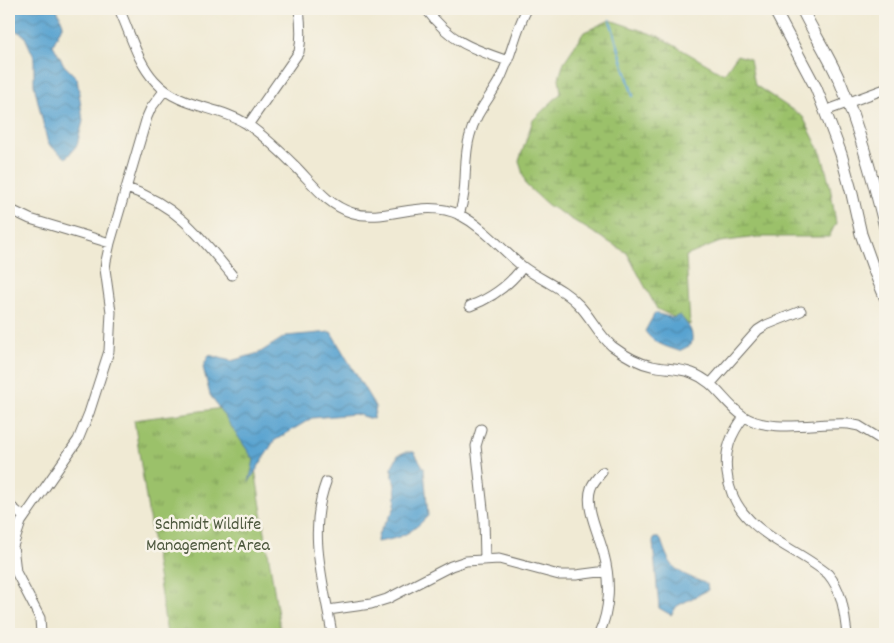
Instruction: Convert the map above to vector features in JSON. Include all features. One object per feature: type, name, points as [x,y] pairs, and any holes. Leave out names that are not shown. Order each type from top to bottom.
[{"type":"street","points":[[119,9],[142,62],[153,79],[164,91],[189,104],[220,111],[248,125],[295,166],[325,197],[342,208],[355,214],[368,215],[429,208],[459,215],[479,227],[523,267],[567,293],[580,306],[600,334],[631,359],[653,366],[689,372],[711,383],[731,406],[752,421],[766,425],[849,424],[858,426],[885,442]]},
{"type":"street","points":[[248,125],[299,52],[302,34],[299,9]]},
{"type":"street","points":[[426,9],[450,35],[465,45],[508,61]]},
{"type":"street","points":[[459,215],[466,186],[466,153],[470,134],[477,116],[508,61],[518,28],[527,9]]},
{"type":"street","points":[[774,9],[816,88],[826,111],[841,154],[861,234],[874,273],[885,297]]},
{"type":"street","points":[[802,9],[826,52],[863,142],[885,227]]},
{"type":"street","points":[[826,111],[885,89]]},
{"type":"street","points":[[41,634],[40,618],[16,572],[13,546],[15,536],[24,517],[78,440],[87,420],[109,351],[111,312],[106,269],[110,243],[147,118],[151,108],[164,91]]},
{"type":"street","points":[[127,188],[152,198],[182,218],[201,237],[232,275]]},
{"type":"street","points":[[9,209],[30,219],[110,243]]},
{"type":"street","points":[[470,306],[483,301],[507,285],[523,267]]},
{"type":"street","points":[[711,383],[758,330],[801,311]]},
{"type":"street","points":[[744,417],[731,436],[726,450],[727,478],[734,500],[738,508],[752,523],[828,574],[840,593],[847,634]]},
{"type":"street","points":[[481,429],[476,446],[484,518],[485,559]]},
{"type":"street","points":[[599,634],[608,600],[609,584],[608,571],[592,516],[590,499],[591,488],[602,472]]},
{"type":"street","points":[[326,482],[317,510],[316,543],[332,634]]},
{"type":"street","points":[[9,506],[24,517]]},
{"type":"street","points":[[328,610],[371,604],[387,599],[451,566],[466,561],[485,559],[512,562],[559,575],[608,571]]},
{"type":"green space","points":[[610,20],[658,36],[724,74],[737,55],[750,59],[755,85],[803,117],[822,155],[830,186],[836,223],[829,237],[757,237],[720,242],[686,256],[690,325],[657,309],[627,253],[548,205],[526,185],[519,161],[533,120],[561,93],[559,78],[564,62],[584,32]]},
{"type":"green space","name":"Schmidt Wildlife Management Area","points":[[245,405],[281,634],[167,634],[134,420]]},
{"type":"water","points":[[9,9],[57,9],[63,24],[53,45],[64,65],[77,78],[83,121],[77,145],[66,158],[48,144],[34,85],[34,57],[24,35],[9,27]]},
{"type":"water","points":[[655,313],[673,318],[680,315],[691,332],[691,345],[679,351],[652,339],[645,331]]},
{"type":"water","points":[[331,332],[376,408],[373,419],[355,414],[312,418],[274,441],[249,482],[254,460],[210,395],[203,367],[209,355],[231,361],[259,353],[286,336]]},
{"type":"water","points":[[405,452],[414,452],[424,468],[428,516],[405,534],[393,539],[377,542],[383,526],[395,506],[395,490],[391,468],[398,455]]},
{"type":"water","points":[[654,538],[661,540],[668,559],[677,570],[707,584],[708,590],[677,606],[671,615],[659,608]]},
{"type":"waterway","points":[[610,20],[633,96]]}]
